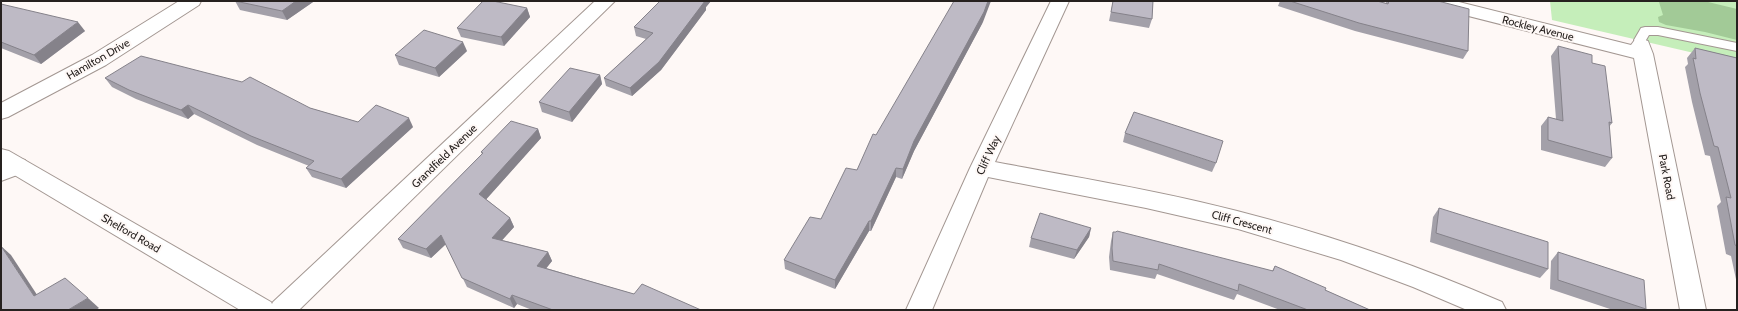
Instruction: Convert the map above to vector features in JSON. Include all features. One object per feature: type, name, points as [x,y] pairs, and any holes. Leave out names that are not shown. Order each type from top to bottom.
[{"type":"street","name":"Hamilton Drive","points":[[1,112],[99,60],[192,1]]},
{"type":"street","name":"Grandfield Avenue","points":[[282,310],[606,1]]},
{"type":"street","name":"Cliff Way","points":[[919,310],[981,168],[1060,1]]},
{"type":"street","name":"Rockley Avenue","points":[[1432,1],[1642,50]]},
{"type":"street","name":"Park Road","points":[[1642,50],[1693,310]]},
{"type":"street","name":"Shelford Road","points":[[6,165],[262,310]]},
{"type":"street","name":"Cliff Crescent","points":[[981,168],[1200,211],[1278,231],[1365,258],[1492,310]]},
{"type":"lane","points":[[1642,50],[1640,40],[1645,31],[1658,31],[1737,47]]},
{"type":"green space","points":[[1550,1],[1737,1],[1737,63],[1552,20]]},
{"type":"green space","points":[[1653,1],[1704,1],[1737,9],[1737,40],[1705,32],[1666,25],[1659,22],[1658,17],[1663,15],[1659,2]]},
{"type":"building","points":[[235,1],[296,1],[282,11]]},
{"type":"building","points":[[483,1],[493,1],[527,8],[501,37],[457,28]]},
{"type":"building","points":[[660,1],[705,1],[659,62],[630,88],[604,78],[653,33],[634,27]]},
{"type":"building","points":[[954,1],[988,1],[984,12],[914,141],[903,169],[896,168],[871,221],[869,221],[835,280],[784,260],[810,217],[821,219],[846,168],[857,170],[873,134],[876,135]]},
{"type":"building","points":[[1113,1],[1153,1],[1152,19],[1111,12]]},
{"type":"building","points":[[1290,1],[1377,1],[1388,4],[1389,1],[1438,1],[1469,9],[1468,51],[1359,23]]},
{"type":"building","points":[[1,4],[78,22],[34,55],[1,42]]},
{"type":"building","points":[[424,30],[463,42],[435,68],[395,55]]},
{"type":"building","points":[[1558,46],[1592,55],[1592,63],[1605,66],[1612,123],[1609,122],[1612,158],[1548,140],[1548,117],[1563,121]]},
{"type":"building","points":[[1695,48],[1737,58],[1737,246],[1735,245],[1726,197],[1731,198],[1718,147],[1714,146],[1700,93],[1693,58],[1696,59]]},
{"type":"building","points":[[141,56],[242,82],[250,77],[310,108],[358,122],[376,105],[409,118],[341,179],[306,168],[314,161],[251,136],[188,105],[181,110],[129,90],[105,78]]},
{"type":"building","points":[[570,68],[600,75],[569,112],[539,102]]},
{"type":"building","points":[[1134,112],[1223,141],[1216,163],[1125,133]]},
{"type":"building","points":[[511,121],[538,129],[479,194],[510,218],[492,238],[548,252],[537,266],[634,294],[642,284],[701,310],[553,310],[512,295],[510,299],[462,278],[441,235],[426,249],[398,239],[483,153],[481,152]]},
{"type":"building","points":[[1439,208],[1548,242],[1548,269],[1436,233]]},
{"type":"building","points":[[1040,213],[1091,228],[1077,250],[1031,238]]},
{"type":"building","points":[[1117,231],[1273,271],[1275,266],[1326,288],[1325,290],[1370,310],[1308,310],[1239,284],[1238,291],[1159,264],[1158,270],[1113,261],[1113,232]]},
{"type":"building","points":[[1,246],[34,296],[65,278],[88,298],[68,310],[1,310]]},
{"type":"building","points":[[1558,252],[1644,280],[1646,309],[1558,280]]}]
